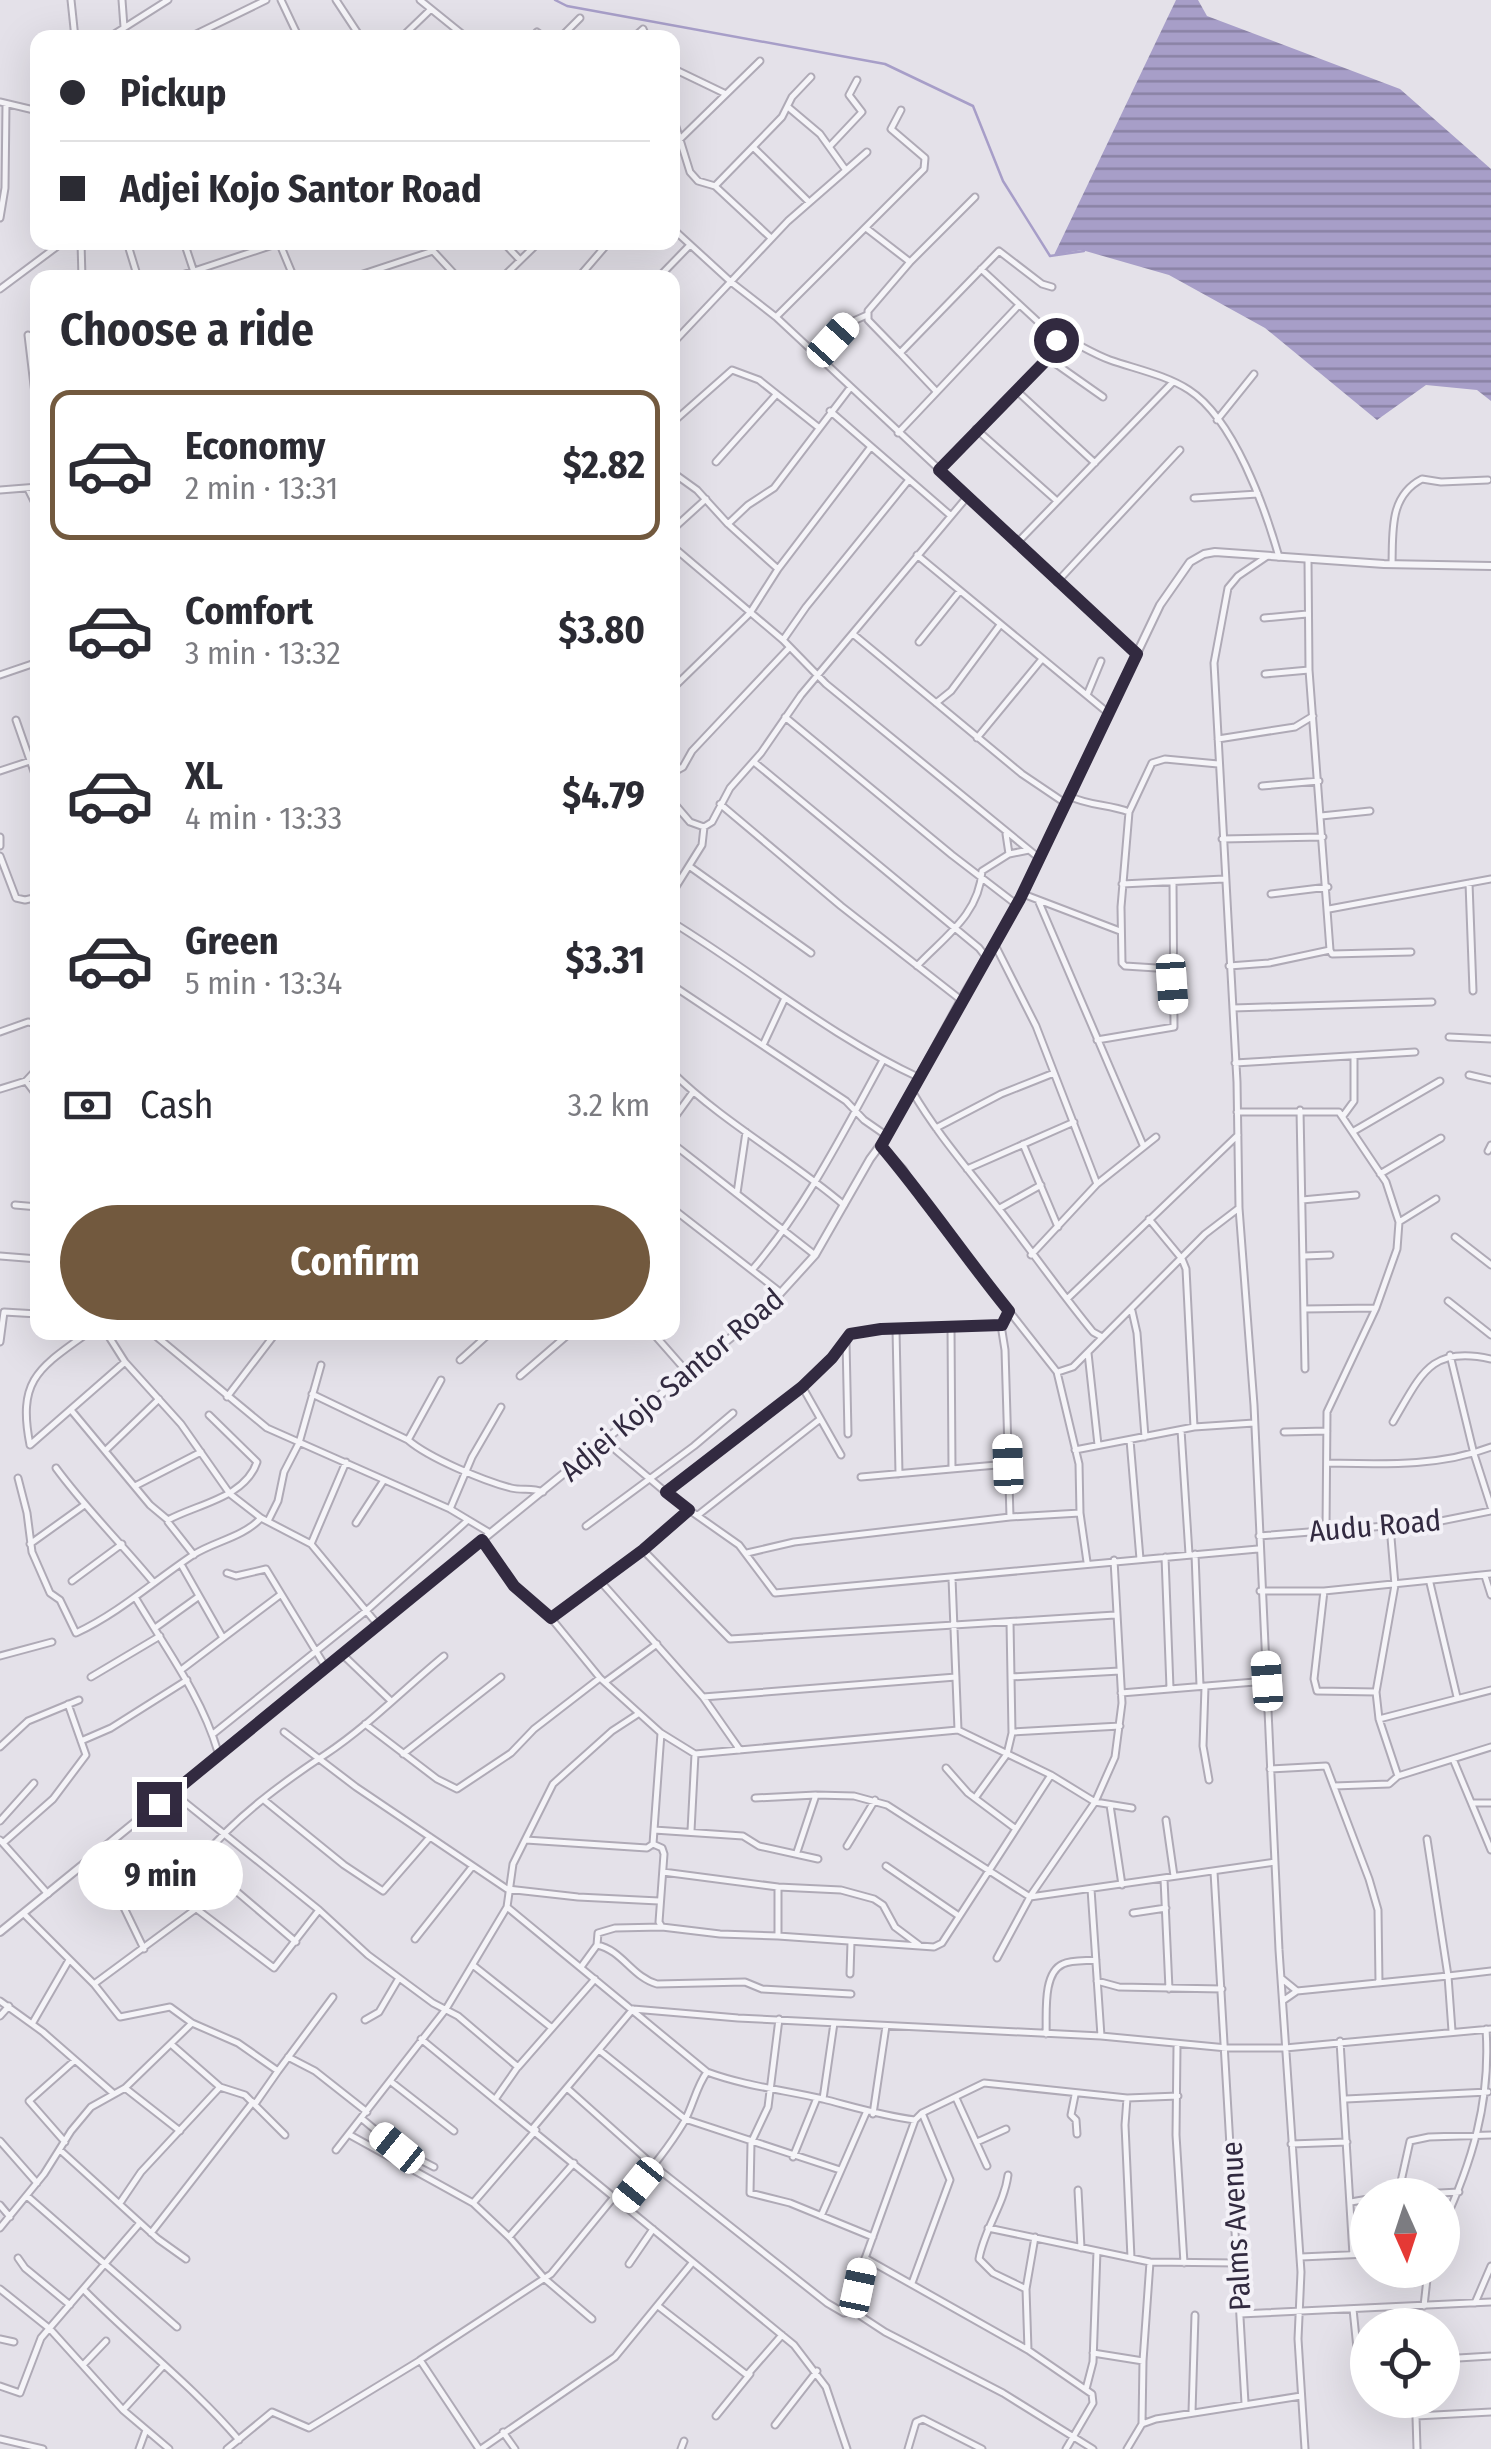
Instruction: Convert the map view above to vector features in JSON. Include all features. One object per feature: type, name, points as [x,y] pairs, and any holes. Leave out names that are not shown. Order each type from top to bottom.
[{"type":"street","points":[[71,0],[74,30]]},
{"type":"street","points":[[122,0],[124,27]]},
{"type":"street","points":[[120,30],[168,0]]},
{"type":"street","points":[[204,30],[266,0]]},
{"type":"street","points":[[281,0],[295,30]]},
{"type":"street","points":[[336,0],[356,30]]},
{"type":"street","points":[[420,0],[458,30]]},
{"type":"street","points":[[409,30],[430,10]]},
{"type":"street","points":[[568,30],[580,18]]},
{"type":"street","points":[[760,62],[681,139],[690,172],[698,181],[715,186],[772,238]]},
{"type":"street","points":[[680,72],[726,94]]},
{"type":"street","points":[[715,186],[811,77]]},
{"type":"street","points":[[830,146],[861,114],[849,95],[857,80]]},
{"type":"street","points":[[0,218],[5,188],[3,103],[30,108]]},
{"type":"street","points":[[788,107],[830,146],[846,168]]},
{"type":"street","points":[[776,318],[926,165],[925,158],[891,129],[902,110]]},
{"type":"street","points":[[753,147],[809,202]]},
{"type":"street","points":[[680,335],[772,238],[867,152]]},
{"type":"street","points":[[817,358],[849,323],[867,315],[910,262],[976,197]]},
{"type":"street","points":[[866,228],[910,262]]},
{"type":"street","points":[[680,235],[776,318],[1137,654]]},
{"type":"street","points":[[666,270],[690,244]]},
{"type":"street","points":[[0,289],[52,250]]},
{"type":"street","points":[[205,270],[261,250]]},
{"type":"street","points":[[511,250],[520,260]]},
{"type":"street","points":[[510,270],[531,250]]},
{"type":"street","points":[[585,270],[602,250]]},
{"type":"street","points":[[900,354],[999,251],[1042,284],[1052,287]]},
{"type":"street","points":[[376,270],[433,252],[450,270]]},
{"type":"street","points":[[980,268],[1062,344]]},
{"type":"street","points":[[898,433],[1018,306]]},
{"type":"street","points":[[867,315],[876,330],[935,390]]},
{"type":"street","points":[[28,335],[30,352]]},
{"type":"street","points":[[939,470],[1069,340],[1197,396],[1218,420],[1258,494],[1279,557]]},
{"type":"street","points":[[1048,360],[1104,397]]},
{"type":"street","points":[[680,415],[732,370],[758,380],[818,427]]},
{"type":"street","points":[[1218,420],[1254,374]]},
{"type":"street","points":[[1016,544],[1172,382]]},
{"type":"street","points":[[728,524],[774,488],[850,388]]},
{"type":"street","points":[[1016,390],[1095,464]]},
{"type":"street","points":[[716,462],[775,396]]},
{"type":"street","points":[[830,412],[950,516]]},
{"type":"street","points":[[976,429],[1058,501]]},
{"type":"street","points":[[680,681],[750,612],[870,448]]},
{"type":"street","points":[[1056,582],[1180,450]]},
{"type":"street","points":[[680,478],[778,569]]},
{"type":"street","points":[[1392,564],[1397,503],[1404,492],[1422,480],[1488,480]]},
{"type":"street","points":[[783,640],[908,481]]},
{"type":"street","points":[[0,490],[28,489],[30,493]]},
{"type":"street","points":[[1194,498],[1258,494]]},
{"type":"street","points":[[680,810],[690,822],[704,826],[712,822],[720,804],[785,716],[967,497]]},
{"type":"street","points":[[680,523],[706,499]]},
{"type":"street","name":"Adjei Kojo Santor Road","points":[[0,1932],[218,1752],[530,1504],[782,1294],[815,1255],[881,1146],[1017,905],[1162,601],[1184,568],[1196,558],[1214,552],[1308,560],[1491,566]]},
{"type":"street","points":[[680,553],[818,675],[1040,858]]},
{"type":"street","points":[[917,556],[1107,712]]},
{"type":"street","points":[[1266,557],[1238,576],[1224,596],[1214,664],[1237,1082],[1238,1208],[1254,1423],[1281,1978],[1300,2257],[1305,2449]]},
{"type":"street","points":[[1308,560],[1309,670],[1330,950],[1332,954],[1411,952]]},
{"type":"street","points":[[919,642],[959,592]]},
{"type":"street","points":[[1264,618],[1306,614]]},
{"type":"street","points":[[936,703],[951,691],[1000,624]]},
{"type":"street","points":[[852,634],[1026,778],[1067,799],[1129,812]]},
{"type":"street","points":[[680,768],[789,648]]},
{"type":"street","points":[[977,738],[1042,659]]},
{"type":"street","points":[[1087,695],[1101,661]]},
{"type":"street","points":[[0,675],[30,665]]},
{"type":"street","points":[[1264,674],[1309,670]]},
{"type":"street","points":[[785,716],[1017,905]]},
{"type":"street","points":[[1218,739],[1296,727],[1313,716]]},
{"type":"street","points":[[0,771],[30,762],[16,720]]},
{"type":"street","points":[[1172,968],[1123,965],[1120,931],[1129,812],[1152,763],[1165,759],[1218,764]]},
{"type":"street","points":[[754,762],[986,958]]},
{"type":"street","points":[[1262,786],[1319,781]]},
{"type":"street","points":[[720,804],[961,1000]]},
{"type":"street","points":[[1321,816],[1370,811]]},
{"type":"street","points":[[680,881],[702,844],[704,826]]},
{"type":"street","points":[[1006,832],[1009,854]]},
{"type":"street","points":[[0,837],[0,846]]},
{"type":"street","points":[[1222,839],[1323,837]]},
{"type":"street","points":[[917,966],[956,931],[981,888],[982,872],[1009,854],[1029,850]]},
{"type":"street","points":[[0,856],[16,898],[30,899]]},
{"type":"street","points":[[690,866],[811,952]]},
{"type":"street","points":[[1122,884],[1224,879]]},
{"type":"street","points":[[1329,909],[1491,879]]},
{"type":"street","points":[[1097,1040],[1174,1027],[1173,882]]},
{"type":"street","points":[[1469,883],[1473,991]]},
{"type":"street","points":[[1271,894],[1328,887]]},
{"type":"street","points":[[1023,894],[1120,931]]},
{"type":"street","points":[[1038,900],[1142,1146]]},
{"type":"street","points":[[680,927],[883,1060],[920,1078]]},
{"type":"street","points":[[994,943],[1036,1026],[1096,1184]]},
{"type":"street","points":[[1229,966],[1330,950]]},
{"type":"street","points":[[680,990],[846,1100],[855,1112],[887,1136]]},
{"type":"street","points":[[764,1045],[785,998]]},
{"type":"street","points":[[1233,1008],[1432,1002]]},
{"type":"street","points":[[0,1032],[30,1022]]},
{"type":"street","points":[[1449,1037],[1491,1039]]},
{"type":"street","points":[[1236,1063],[1415,1052]]},
{"type":"street","points":[[1343,1116],[1354,1101],[1354,1056]]},
{"type":"street","points":[[752,1270],[785,1231],[817,1183],[883,1060]]},
{"type":"street","points":[[936,1128],[1001,1094],[1054,1073]]},
{"type":"street","points":[[1469,1076],[1491,1080]]},
{"type":"street","points":[[0,1089],[30,1077]]},
{"type":"street","points":[[680,1080],[844,1206]]},
{"type":"street","points":[[26,1081],[30,1086]]},
{"type":"street","points":[[1354,1131],[1440,1081]]},
{"type":"street","points":[[1237,1082],[1249,1082]]},
{"type":"street","points":[[680,1110],[693,1092]]},
{"type":"street","points":[[912,1092],[1066,1300],[1102,1337]]},
{"type":"street","points":[[1300,1110],[1305,1369]]},
{"type":"street","points":[[1237,1112],[1335,1110],[1354,1131],[1388,1186],[1399,1222],[1397,1248],[1376,1308],[1326,1412],[1326,1530]]},
{"type":"street","points":[[967,1169],[1074,1122]]},
{"type":"street","points":[[736,1194],[746,1132]]},
{"type":"street","points":[[1066,1300],[1238,1135]]},
{"type":"street","points":[[1031,1254],[1096,1184],[1156,1138]]},
{"type":"street","points":[[1380,1174],[1441,1138]]},
{"type":"street","points":[[1024,1144],[1058,1227]]},
{"type":"street","points":[[881,1146],[903,1169],[921,1199],[1056,1372],[1080,1464],[1080,1513],[1087,1562]]},
{"type":"street","points":[[680,1149],[815,1255]]},
{"type":"street","points":[[999,1208],[1040,1185]]},
{"type":"street","points":[[1302,1200],[1356,1196]]},
{"type":"street","points":[[1399,1222],[1436,1199]]},
{"type":"street","points":[[15,1205],[30,1206]]},
{"type":"street","points":[[1056,1372],[1073,1368],[1205,1234],[1238,1208]]},
{"type":"street","points":[[680,1215],[782,1294]]},
{"type":"street","points":[[1149,1220],[1182,1259],[1188,1280],[1194,1427]]},
{"type":"street","points":[[1455,1237],[1491,1265]]},
{"type":"street","points":[[1304,1256],[1330,1255]]},
{"type":"street","points":[[0,1256],[30,1258]]},
{"type":"street","points":[[1448,1301],[1491,1335]]},
{"type":"street","points":[[1304,1309],[1376,1308]]},
{"type":"street","points":[[1009,1311],[1002,1325],[1010,1518]]},
{"type":"street","points":[[1132,1311],[1145,1437]]},
{"type":"street","points":[[0,1342],[4,1312],[30,1314]]},
{"type":"street","points":[[666,1492],[802,1387],[852,1332],[1002,1325]]},
{"type":"street","points":[[951,1327],[952,1469]]},
{"type":"street","points":[[896,1329],[899,1474]]},
{"type":"street","points":[[846,1338],[848,1434]]},
{"type":"street","points":[[78,1340],[33,1376],[27,1402],[30,1445],[125,1362]]},
{"type":"street","points":[[111,1340],[230,1494],[264,1519],[310,1544],[378,1625]]},
{"type":"street","points":[[160,1340],[267,1428],[450,1509],[490,1534]]},
{"type":"street","points":[[226,1397],[270,1340]]},
{"type":"street","points":[[460,1360],[482,1340]]},
{"type":"street","points":[[520,1376],[562,1340]]},
{"type":"street","points":[[659,1340],[688,1373]]},
{"type":"street","points":[[1088,1354],[1098,1445]]},
{"type":"street","points":[[1393,1422],[1429,1365],[1450,1355],[1491,1359]]},
{"type":"street","points":[[1450,1355],[1491,1509]]},
{"type":"street","points":[[18,1478],[30,1544],[50,1592],[60,1600],[76,1633],[101,1621],[194,1555],[264,1519],[278,1501],[321,1364]]},
{"type":"street","points":[[408,1440],[441,1380]]},
{"type":"street","points":[[802,1387],[840,1454]]},
{"type":"street","points":[[312,1394],[466,1470],[520,1490],[533,1488],[544,1492]]},
{"type":"street","points":[[106,1450],[159,1399]]},
{"type":"street","points":[[450,1509],[501,1406]]},
{"type":"street","points":[[70,1410],[194,1555]]},
{"type":"street","points":[[586,1526],[733,1412]]},
{"type":"street","points":[[168,1520],[230,1494],[256,1470],[257,1462],[209,1414]]},
{"type":"street","points":[[698,1516],[820,1420]]},
{"type":"street","points":[[1076,1450],[1194,1427],[1254,1423]]},
{"type":"street","points":[[1182,1430],[1203,1687],[1203,1746],[1209,1780]]},
{"type":"street","points":[[1284,1432],[1327,1431]]},
{"type":"street","points":[[1130,1440],[1140,1559]]},
{"type":"street","points":[[605,1441],[747,1553],[775,1593],[1258,1548]]},
{"type":"street","points":[[1327,1463],[1446,1460],[1491,1447]]},
{"type":"street","points":[[136,1486],[200,1452]]},
{"type":"street","points":[[310,1544],[346,1462]]},
{"type":"street","points":[[861,1477],[1008,1464]]},
{"type":"street","points":[[56,1468],[84,1506],[154,1583]]},
{"type":"street","points":[[356,1523],[384,1480]]},
{"type":"street","points":[[520,1490],[530,1504]]},
{"type":"street","points":[[30,1544],[84,1506]]},
{"type":"street","name":"Audu Road","points":[[1259,1536],[1436,1522],[1491,1509]]},
{"type":"street","points":[[551,1618],[643,1550],[689,1510]]},
{"type":"street","points":[[747,1553],[794,1542],[1080,1513]]},
{"type":"street","points":[[213,1734],[366,1611],[468,1520]]},
{"type":"street","points":[[1390,1526],[1394,1585],[1376,1692],[1379,1718],[1398,1776]]},
{"type":"street","points":[[482,1540],[514,1586],[551,1618],[603,1680],[661,1733],[694,1754],[958,1730],[1051,1775],[1095,1802],[1132,1808]]},
{"type":"street","points":[[72,1581],[122,1544]]},
{"type":"street","points":[[643,1550],[730,1638],[1116,1615]]},
{"type":"street","points":[[1165,1558],[1170,1688]]},
{"type":"street","points":[[996,1958],[1031,1895],[1095,1802],[1114,1756],[1122,1693],[1114,1560]]},
{"type":"street","points":[[182,1566],[222,1638]]},
{"type":"street","points":[[226,1573],[236,1576],[266,1569],[326,1669]]},
{"type":"street","points":[[1260,1592],[1324,1591],[1488,1575],[1491,1595]]},
{"type":"street","points":[[952,1578],[958,1730]]},
{"type":"street","points":[[601,1582],[703,1696],[740,1750]]},
{"type":"street","points":[[1430,1582],[1458,1697]]},
{"type":"street","points":[[1324,1591],[1314,1679],[1317,1691],[1376,1692]]},
{"type":"street","points":[[181,1670],[280,1595]]},
{"type":"street","points":[[154,1628],[198,1596]]},
{"type":"street","points":[[135,1597],[181,1670],[218,1752]]},
{"type":"street","points":[[975,1798],[1007,1754],[1012,1732],[1010,1622]]},
{"type":"street","points":[[92,1677],[160,1636]]},
{"type":"street","points":[[0,1656],[52,1642]]},
{"type":"street","points":[[365,1724],[451,1788],[461,1788],[534,1729],[657,1644]]},
{"type":"street","points":[[343,1654],[390,1700]]},
{"type":"street","points":[[296,1942],[202,1862],[224,1832],[365,1724],[444,1656]]},
{"type":"street","points":[[1011,1677],[1120,1671]]},
{"type":"street","points":[[403,1754],[501,1677]]},
{"type":"street","points":[[703,1696],[956,1677]]},
{"type":"street","points":[[80,1741],[111,1728],[186,1680]]},
{"type":"street","points":[[1122,1693],[1267,1681]]},
{"type":"street","points":[[1379,1718],[1491,1690]]},
{"type":"street","points":[[0,1747],[28,1721],[79,1700]]},
{"type":"street","points":[[48,1894],[1,1841],[54,1799],[86,1755],[68,1704]]},
{"type":"street","points":[[336,2150],[446,2009],[474,1966],[507,1907],[513,1864],[536,1812],[560,1776],[638,1714]]},
{"type":"street","points":[[1012,1732],[1120,1726]]},
{"type":"street","points":[[284,1732],[507,1889],[659,1901]]},
{"type":"street","points":[[653,1844],[661,1733]]},
{"type":"street","points":[[1334,1786],[1389,1784],[1398,1776],[1491,1747]]},
{"type":"street","points":[[692,1832],[694,1754]]},
{"type":"street","points":[[1452,1759],[1491,1850]]},
{"type":"street","points":[[1270,1770],[1326,1766],[1378,1910],[1379,1984]]},
{"type":"street","points":[[946,1768],[975,1798],[1016,1829]]},
{"type":"street","points":[[580,1966],[597,1945],[598,1933],[614,1928],[662,1927],[934,1947],[942,1943],[1051,1775]]},
{"type":"street","points":[[0,1821],[34,1783]]},
{"type":"street","points":[[172,1792],[319,1910],[354,1944],[446,2009],[518,2067]]},
{"type":"street","points":[[756,1798],[832,1793],[876,1800],[1015,1890],[1031,1895],[1048,1896],[1275,1862]]},
{"type":"street","points":[[797,1852],[816,1795]]},
{"type":"street","points":[[264,1800],[344,1866],[383,1891],[430,1837]]},
{"type":"street","points":[[847,1846],[876,1800]]},
{"type":"street","points":[[1472,1803],[1491,1803]]},
{"type":"street","points":[[1110,1805],[1122,1885]]},
{"type":"street","points":[[1166,1820],[1174,1878]]},
{"type":"street","points":[[654,1830],[743,1836],[760,1846],[818,1859]]},
{"type":"street","points":[[1428,1839],[1452,2032]]},
{"type":"street","points":[[526,1840],[643,1848],[653,1844],[662,1848],[658,1922],[662,1927]]},
{"type":"street","points":[[98,1854],[144,1949]]},
{"type":"street","points":[[415,1939],[472,1866]]},
{"type":"street","points":[[886,1866],[959,1916]]},
{"type":"street","name":"Palms Avenue","points":[[1214,1871],[1246,2403]]},
{"type":"street","points":[[663,1872],[778,1888],[840,1890],[874,1899],[895,1927],[921,1946]]},
{"type":"street","points":[[1164,1879],[1169,1989]]},
{"type":"street","points":[[778,1888],[778,1936]]},
{"type":"street","points":[[1092,1889],[1101,2036]]},
{"type":"street","points":[[94,1984],[144,1949],[194,1906],[274,1968],[319,1910]]},
{"type":"street","points":[[507,1907],[707,2068],[707,2072]]},
{"type":"street","points":[[1133,1913],[1166,1908]]},
{"type":"street","points":[[24,1914],[94,1984],[120,2017],[170,2007],[278,2071]]},
{"type":"street","points":[[850,1974],[851,1942]]},
{"type":"street","points":[[597,1945],[611,1950],[644,1980],[657,1984],[745,1982],[762,1990],[851,1994]]},
{"type":"street","points":[[32,2024],[69,1960]]},
{"type":"street","points":[[1046,2034],[1048,1986],[1054,1971],[1064,1963],[1096,1960]]},
{"type":"street","points":[[474,1966],[552,2028]]},
{"type":"street","points":[[1283,2000],[1297,1991],[1346,1984],[1491,1971]]},
{"type":"street","points":[[366,2020],[379,2012],[399,1978]]},
{"type":"street","points":[[1281,1978],[1297,1991]]},
{"type":"street","points":[[496,2098],[595,1979]]},
{"type":"street","points":[[1097,1981],[1119,1986],[1222,1989]]},
{"type":"street","points":[[151,2232],[334,1998]]},
{"type":"street","points":[[0,2000],[114,2094]]},
{"type":"street","points":[[0,2016],[10,2006]]},
{"type":"street","points":[[633,2010],[1101,2036],[1227,2048],[1285,2048],[1488,2029],[1488,2092],[1480,2136],[1460,2189]]},
{"type":"street","points":[[473,2203],[633,2010]]},
{"type":"street","points":[[778,2019],[768,2107],[752,2143],[750,2194],[790,2203],[872,2236]]},
{"type":"street","points":[[792,2157],[820,2099],[834,2022]]},
{"type":"street","points":[[0,2228],[91,2107],[124,2088],[192,2023]]},
{"type":"street","points":[[821,2216],[870,2113],[886,2026]]},
{"type":"street","points":[[421,2039],[782,2335],[817,2371],[834,2407],[846,2449]]},
{"type":"street","points":[[1340,2041],[1350,2190]]},
{"type":"street","points":[[172,2044],[220,2088],[238,2091],[254,2103],[285,2135]]},
{"type":"street","points":[[1177,2045],[1176,2135],[1184,2263]]},
{"type":"street","points":[[599,2050],[685,2119],[840,2170]]},
{"type":"street","points":[[288,2057],[315,2071],[367,2112]]},
{"type":"street","points":[[65,2142],[29,2101],[74,2061]]},
{"type":"street","points":[[707,2072],[870,2113],[916,2120]]},
{"type":"street","points":[[622,2204],[685,2119],[707,2072]]},
{"type":"street","points":[[390,2081],[454,2132]]},
{"type":"street","points":[[853,2311],[872,2236],[922,2113],[984,2083],[1127,2098],[1178,2096]]},
{"type":"street","points":[[124,2088],[180,2132]]},
{"type":"street","points":[[120,2203],[142,2172],[220,2088]]},
{"type":"street","points":[[568,2089],[653,2166],[826,2303],[844,2314],[853,2311]]},
{"type":"street","points":[[1345,2100],[1488,2092]]},
{"type":"street","points":[[1076,2094],[1071,2115],[1076,2120],[1077,2134]]},
{"type":"street","points":[[956,2098],[986,2166]]},
{"type":"street","points":[[1127,2098],[1131,2258]]},
{"type":"street","points":[[912,2284],[950,2180],[922,2113]]},
{"type":"street","points":[[361,2118],[397,2148],[434,2167]]},
{"type":"street","points":[[976,2142],[1006,2129]]},
{"type":"street","points":[[350,2135],[473,2203],[545,2278],[592,2319]]},
{"type":"street","points":[[1403,2178],[1410,2141],[1491,2135]]},
{"type":"street","points":[[0,2141],[37,2183]]},
{"type":"street","points":[[1292,2144],[1346,2142]]},
{"type":"street","points":[[60,2150],[186,2259]]},
{"type":"street","points":[[509,2237],[574,2163]]},
{"type":"street","points":[[1008,2175],[1006,2191],[981,2250],[981,2263],[1026,2289]]},
{"type":"street","points":[[1078,2190],[1082,2248]]},
{"type":"street","points":[[27,2196],[178,2326]]},
{"type":"street","points":[[227,2449],[272,2412],[309,2428],[420,2360],[545,2278],[614,2197]]},
{"type":"street","points":[[0,2205],[10,2217]]},
{"type":"street","points":[[0,2386],[20,2393],[37,2347],[140,2222]]},
{"type":"street","points":[[988,2228],[1150,2262],[1238,2263]]},
{"type":"street","points":[[629,2264],[653,2229]]},
{"type":"street","points":[[1028,2350],[1026,2289],[1035,2238]]},
{"type":"street","points":[[1086,2389],[1093,2353],[1097,2251]]},
{"type":"street","points":[[1300,2257],[1350,2256]]},
{"type":"street","points":[[18,2258],[70,2305]]},
{"type":"street","points":[[865,2258],[1028,2350],[1092,2394],[1093,2403],[1066,2449]]},
{"type":"street","points":[[1127,2449],[1142,2424],[1150,2262]]},
{"type":"street","points":[[420,2360],[480,2449],[616,2358],[692,2263]]},
{"type":"street","points":[[1475,2303],[1491,2266]]},
{"type":"street","points":[[1424,2306],[1426,2288]]},
{"type":"street","points":[[0,2289],[50,2329],[123,2410],[168,2449]]},
{"type":"street","points":[[84,2290],[217,2414],[239,2440]]},
{"type":"street","points":[[1377,2308],[1491,2302]]},
{"type":"street","points":[[658,2306],[750,2374]]},
{"type":"street","points":[[1240,2314],[1350,2309]]},
{"type":"street","points":[[853,2311],[885,2332],[1003,2393],[1093,2449]]},
{"type":"street","points":[[1192,2412],[1195,2315]]},
{"type":"street","points":[[716,2416],[782,2335]]},
{"type":"street","points":[[0,2339],[14,2342]]},
{"type":"street","points":[[83,2365],[106,2341]]},
{"type":"street","points":[[1093,2353],[1143,2361]]},
{"type":"street","points":[[1460,2358],[1491,2356]]},
{"type":"street","points":[[123,2410],[164,2364]]},
{"type":"street","points":[[775,2424],[817,2371]]},
{"type":"street","points":[[1142,2424],[1192,2412],[1301,2396]]},
{"type":"street","points":[[1460,2414],[1491,2412]]},
{"type":"street","points":[[1416,2418],[1416,2449]]},
{"type":"street","points":[[908,2449],[916,2422],[923,2419],[982,2449]]},
{"type":"street","points":[[139,2449],[146,2430]]},
{"type":"street","points":[[503,2432],[515,2449]]},
{"type":"street","points":[[0,2439],[44,2449]]},
{"type":"shaded area","points":[[1176,0],[1198,0],[1207,16],[1400,89],[1491,169],[1491,401],[1477,390],[1426,385],[1377,420],[1265,328],[1169,275],[1082,250],[1054,255]]},
{"type":"waterway","points":[[555,0],[567,6],[885,64],[973,106],[1003,181],[1050,256],[1084,251]]},
{"type":"route","points":[[159,1804],[482,1540],[514,1586],[551,1618],[666,1532],[689,1510],[666,1492],[802,1387],[852,1332],[1002,1325],[1009,1311],[921,1199],[903,1169],[881,1146],[1020,899],[1137,654],[939,470],[1028,376],[1057,352],[1062,344],[1056,340]]}]
